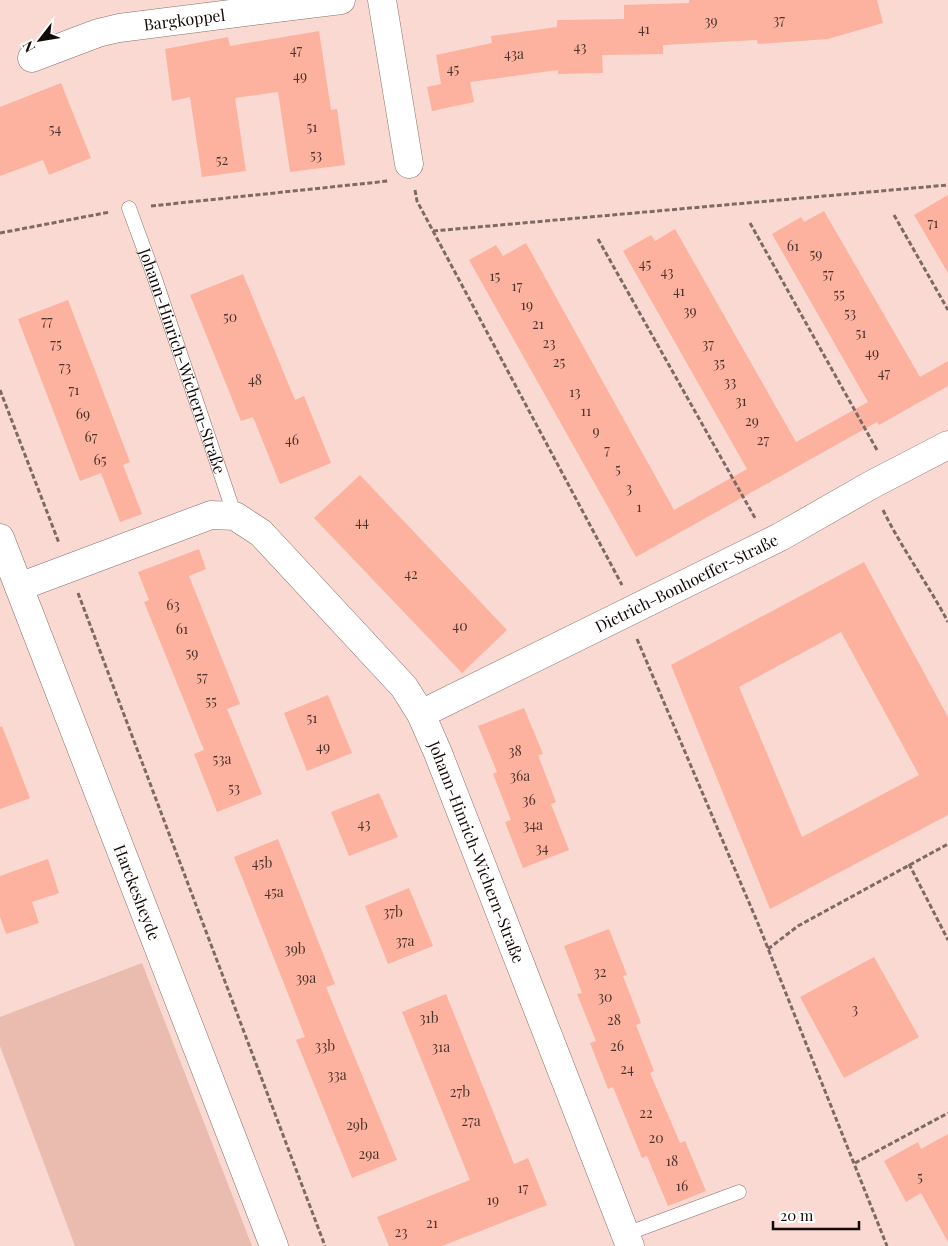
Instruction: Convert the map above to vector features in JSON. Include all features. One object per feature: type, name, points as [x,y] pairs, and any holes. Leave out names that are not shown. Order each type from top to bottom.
[{"type":"street","name":"Bargkoppel","points":[[32,58],[98,33],[119,28],[341,0]]},
{"type":"street","points":[[382,0],[410,171]]},
{"type":"street","name":"Dietrich-Bonhoeffer-Straße","points":[[421,714],[631,612],[769,542],[948,445]]},
{"type":"street","points":[[19,587],[70,570],[211,515],[235,516]]},
{"type":"street","name":"Johann-Hinrich-Wichern-Straße","points":[[235,516],[261,533],[404,687],[421,714],[628,1240]]},
{"type":"street","name":"Harckesheyde","points":[[0,538],[274,1246]]},
{"type":"lane","name":"Johann-Hinrich-Wichern-Straße","points":[[129,208],[154,276],[235,516]]},
{"type":"lane","points":[[628,1240],[739,1192]]},
{"type":"path","points":[[0,233],[129,208],[410,171],[417,201],[631,612],[887,1246]]},
{"type":"path","points":[[433,231],[948,185]]},
{"type":"path","points":[[894,215],[948,310]]},
{"type":"path","points":[[750,223],[881,480],[896,538],[948,622]]},
{"type":"path","points":[[598,239],[769,542]]},
{"type":"path","points":[[0,390],[70,570],[325,1246]]},
{"type":"path","points":[[768,949],[798,926],[948,844]]},
{"type":"path","points":[[909,864],[948,940]]},
{"type":"path","points":[[855,1163],[948,1113]]},
{"type":"shaded area","points":[[142,963],[252,1246],[75,1246],[0,1046],[0,1017]]},
{"type":"building","points":[[689,0],[877,0],[883,23],[828,39],[758,44],[757,40],[663,45],[663,54],[602,55],[603,73],[558,74],[558,70],[470,82],[474,102],[432,111],[427,87],[441,84],[436,55],[492,43],[491,36],[557,27],[557,20],[624,19],[624,5],[689,3]]},
{"type":"building","points":[[319,31],[331,110],[337,109],[345,165],[290,172],[278,92],[235,98],[246,171],[202,177],[190,97],[172,101],[165,49],[228,37],[230,46]]},
{"type":"building","points":[[61,83],[91,158],[49,175],[43,160],[0,176],[0,107]]},
{"type":"building","points":[[948,195],[948,273],[914,215]]},
{"type":"building","points":[[824,211],[920,377],[948,361],[948,386],[879,425],[877,422],[636,557],[469,260],[496,245],[503,256],[526,243],[674,510],[747,469],[623,251],[651,235],[655,241],[675,229],[796,442],[868,402],[772,234],[801,217],[804,222]]},
{"type":"building","points":[[243,274],[295,400],[304,396],[331,463],[280,484],[253,417],[241,421],[190,295]]},
{"type":"building","points":[[68,300],[130,462],[123,465],[142,514],[120,522],[101,473],[80,481],[18,319]]},
{"type":"building","points":[[360,475],[507,630],[462,673],[314,518]]},
{"type":"building","points":[[199,549],[206,569],[189,576],[240,704],[227,709],[262,794],[217,812],[194,754],[204,750],[144,602],[149,600],[138,572]]},
{"type":"building","points":[[864,562],[948,717],[948,815],[770,909],[671,665]],"holes":[[[841,632],[919,775],[802,837],[739,687]]]},
{"type":"building","points":[[328,695],[352,753],[307,771],[284,713]]},
{"type":"building","points":[[524,708],[543,754],[538,755],[556,802],[551,804],[569,850],[523,868],[505,822],[511,820],[493,774],[497,772],[478,726]]},
{"type":"building","points":[[2,726],[30,798],[0,809],[0,727]]},
{"type":"building","points":[[379,793],[398,837],[349,856],[331,812]]},
{"type":"building","points":[[278,839],[335,984],[326,987],[397,1160],[352,1178],[296,1040],[305,1037],[234,857]]},
{"type":"building","points":[[48,859],[59,893],[32,902],[39,923],[6,934],[0,917],[0,876]]},
{"type":"building","points":[[409,888],[433,946],[388,964],[365,906]]},
{"type":"building","points":[[609,929],[627,975],[623,976],[641,1023],[636,1025],[654,1071],[650,1073],[680,1143],[685,1141],[706,1191],[668,1206],[647,1156],[642,1158],[613,1087],[608,1089],[590,1043],[596,1041],[577,994],[582,993],[564,946]]},
{"type":"building","points":[[874,957],[919,1037],[844,1078],[800,997]]},
{"type":"building","points":[[446,994],[514,1164],[528,1158],[547,1205],[442,1246],[389,1246],[377,1217],[470,1180],[402,1012]]},
{"type":"building","points":[[948,1134],[948,1242],[921,1193],[906,1202],[884,1161],[918,1142],[921,1149]]}]
